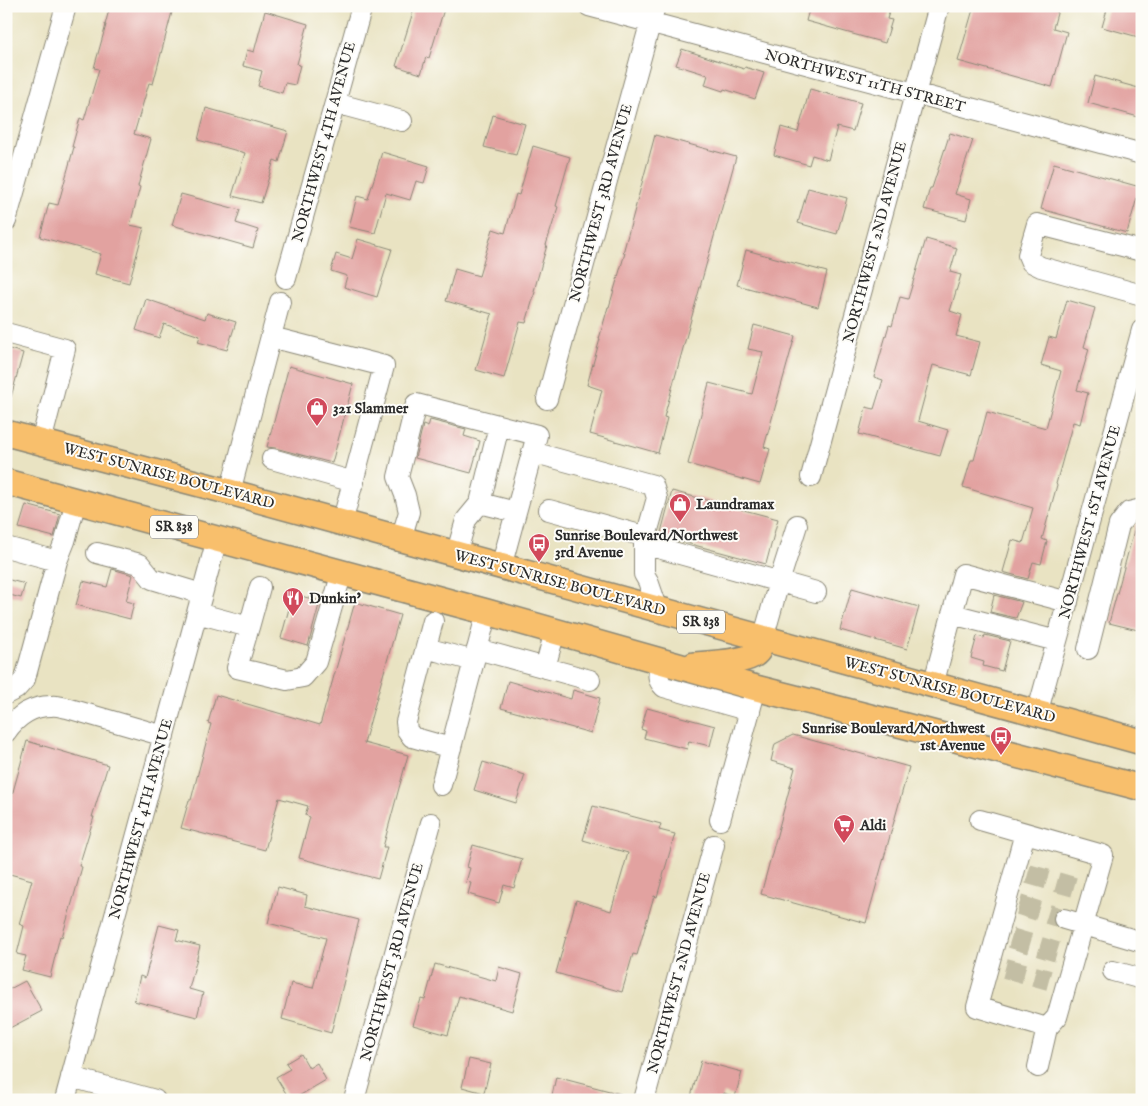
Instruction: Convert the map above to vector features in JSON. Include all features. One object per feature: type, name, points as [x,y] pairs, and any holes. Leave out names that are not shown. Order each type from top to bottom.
[{"type":"main road","name":"WEST SUNRISE BOULEVARD","points":[[6,433],[230,492],[1142,742]]},
{"type":"main road","name":"SR 838","points":[[6,482],[342,572],[672,664],[753,699],[898,724],[1142,788]]},
{"type":"main road","points":[[672,664],[737,660],[752,657],[758,652],[763,639]]},
{"type":"street","points":[[6,222],[66,6]]},
{"type":"street","name":"NORTHWEST 4TH AVENUE","points":[[286,278],[362,6]]},
{"type":"street","name":"NORTHWEST 11TH STREET","points":[[590,6],[653,15],[915,94],[1142,154]]},
{"type":"street","name":"NORTHWEST 2ND AVENUE","points":[[811,478],[939,6]]},
{"type":"street","name":"NORTHWEST 3RD AVENUE","points":[[547,400],[653,15]]},
{"type":"street","points":[[335,102],[402,121]]},
{"type":"street","points":[[1142,250],[1037,224],[1028,256],[1031,262],[1041,266],[1142,295]]},
{"type":"street","points":[[230,492],[280,302]]},
{"type":"street","name":"NORTHWEST 1ST AVENUE","points":[[1037,714],[1142,330]]},
{"type":"street","points":[[6,333],[66,349],[41,442]]},
{"type":"street","points":[[271,337],[384,366],[342,523]]},
{"type":"street","points":[[401,539],[409,512],[398,477],[416,404],[499,426],[535,444],[653,485],[657,498],[645,541],[644,574],[658,610]]},
{"type":"street","points":[[456,554],[466,520],[480,503],[499,426]]},
{"type":"street","points":[[501,567],[535,444]]},
{"type":"street","points":[[272,459],[354,482]]},
{"type":"street","points":[[6,694],[16,689],[25,679],[57,561],[66,541],[76,501]]},
{"type":"street","points":[[480,503],[516,512]]},
{"type":"street","points":[[1088,649],[1120,525],[1129,512],[1142,509]]},
{"type":"street","points":[[549,510],[816,592]]},
{"type":"street","points":[[763,639],[797,525]]},
{"type":"street","name":"NORTHWEST 4TH AVENUE","points":[[65,1100],[217,539]]},
{"type":"street","points":[[6,547],[57,561]]},
{"type":"street","points":[[97,553],[140,564],[152,579],[202,594]]},
{"type":"street","points":[[260,588],[237,668],[286,680],[303,677],[316,662],[342,572]]},
{"type":"street","points":[[933,685],[963,574],[1068,602]]},
{"type":"street","points":[[441,785],[487,612]]},
{"type":"street","points":[[197,613],[249,627]]},
{"type":"street","points":[[952,614],[1057,641]]},
{"type":"street","points":[[433,621],[406,722],[407,730],[412,737],[451,748]]},
{"type":"street","points":[[545,668],[555,631]]},
{"type":"street","points":[[426,648],[545,668],[590,680]]},
{"type":"street","points":[[720,820],[753,699]]},
{"type":"street","points":[[6,732],[17,718],[27,712],[39,707],[52,705],[164,736]]},
{"type":"street","points":[[980,820],[1103,855],[1083,889],[1058,983],[1057,1017],[1047,1028],[1038,1067]]},
{"type":"street","name":"NORTHWEST 3RD AVENUE","points":[[354,1100],[430,823]]},
{"type":"street","points":[[1025,833],[1021,872],[997,966],[977,1006],[1047,1028]]},
{"type":"street","name":"NORTHWEST 2ND AVENUE","points":[[644,1100],[714,845]]},
{"type":"street","points":[[1074,922],[1142,942]]},
{"type":"street","points":[[1113,970],[1142,979]]},
{"type":"street","points":[[71,1077],[155,1100]]},
{"type":"building","points":[[110,6],[153,6],[172,12],[153,84],[149,83],[134,134],[151,139],[130,225],[144,228],[129,283],[95,274],[101,254],[40,237],[49,203],[58,205],[80,118],[84,120],[99,69],[94,68]]},
{"type":"building","points":[[415,6],[445,6],[429,58],[426,57],[421,74],[396,66]]},
{"type":"building","points":[[810,6],[891,6],[887,19],[892,20],[885,43],[806,21]]},
{"type":"building","points":[[974,6],[1059,6],[1053,28],[1067,32],[1052,87],[958,61]]},
{"type":"building","points":[[1108,6],[1142,6],[1142,38],[1102,27]]},
{"type":"building","points":[[265,11],[308,24],[297,64],[300,65],[295,85],[285,83],[282,93],[258,86],[262,71],[243,66],[247,50],[254,52]]},
{"type":"building","points":[[682,49],[744,69],[745,67],[764,73],[755,99],[705,85],[708,75],[676,65]]},
{"type":"building","points":[[1095,76],[1142,89],[1142,118],[1088,103]]},
{"type":"building","points":[[810,89],[861,103],[853,131],[837,127],[828,160],[812,155],[809,165],[774,155],[781,127],[798,132]]},
{"type":"building","points":[[206,108],[288,131],[279,162],[274,160],[261,203],[232,196],[245,153],[198,140]]},
{"type":"building","points":[[493,115],[525,124],[516,155],[484,147]]},
{"type":"building","points":[[950,133],[973,140],[955,194],[971,199],[966,220],[924,209]]},
{"type":"building","points":[[655,135],[736,157],[664,417],[667,418],[658,453],[590,434],[602,390],[587,385],[625,253],[623,253]]},
{"type":"building","points":[[533,146],[570,157],[526,323],[520,322],[504,378],[476,370],[492,314],[446,301],[455,269],[479,276],[493,229],[505,233],[516,194],[519,195]]},
{"type":"building","points":[[382,152],[429,166],[424,183],[416,181],[410,200],[386,193],[375,233],[349,227],[357,196],[368,199]]},
{"type":"building","points":[[1054,163],[1140,187],[1127,233],[1041,209]]},
{"type":"building","points":[[808,188],[847,198],[837,234],[798,223]]},
{"type":"building","points":[[181,194],[240,210],[236,223],[258,230],[253,248],[172,225]]},
{"type":"building","points":[[358,239],[392,249],[377,297],[344,287],[347,276],[331,271],[336,254],[352,259]]},
{"type":"building","points":[[926,239],[957,248],[950,272],[961,275],[950,311],[962,315],[956,336],[980,342],[971,375],[933,365],[918,421],[948,430],[940,456],[859,434],[866,407],[874,409],[883,380],[874,377],[889,325],[892,326],[900,297],[908,299]]},
{"type":"building","points":[[746,250],[827,272],[818,307],[737,285]]},
{"type":"building","points":[[146,299],[205,319],[207,313],[236,322],[227,350],[198,342],[200,336],[164,324],[159,338],[136,330]]},
{"type":"building","points":[[1067,300],[1095,308],[1084,347],[1089,349],[1077,390],[1088,393],[1080,424],[1073,422],[1042,539],[1047,541],[1041,564],[1033,562],[1028,579],[1003,572],[1012,540],[1023,543],[1033,508],[963,487],[971,460],[974,460],[987,412],[1046,428],[1061,371],[1041,365],[1049,337],[1056,339]]},
{"type":"building","points":[[754,325],[795,336],[764,447],[770,449],[760,484],[688,464],[709,383],[752,394],[763,352],[748,349]]},
{"type":"building","points":[[6,348],[23,353],[11,397],[6,396]]},
{"type":"building","points":[[289,366],[353,384],[332,463],[267,447]]},
{"type":"building","points":[[430,420],[466,429],[464,436],[480,441],[471,473],[415,458],[423,425],[428,427]]},
{"type":"building","points":[[672,491],[778,519],[766,564],[660,536]]},
{"type":"building","points":[[26,505],[60,514],[54,537],[19,528]]},
{"type":"building","points":[[1142,521],[1142,631],[1109,623],[1136,523]]},
{"type":"building","points":[[112,569],[133,575],[126,601],[134,603],[130,619],[76,605],[83,581],[107,587]]},
{"type":"building","points":[[6,579],[25,584],[21,598],[6,594]]},
{"type":"building","points":[[852,588],[919,607],[907,649],[840,630]]},
{"type":"building","points":[[293,594],[320,601],[308,646],[281,638]]},
{"type":"building","points":[[994,595],[1022,602],[1016,618],[990,612]]},
{"type":"building","points":[[355,602],[400,615],[364,743],[408,755],[383,847],[387,847],[378,879],[299,858],[310,817],[305,815],[308,806],[279,798],[265,850],[181,828],[189,800],[191,800],[211,724],[208,723],[216,695],[320,725]]},
{"type":"building","points":[[985,635],[1010,641],[1002,671],[983,666],[984,662],[971,658],[977,636],[984,638]]},
{"type":"building","points":[[508,681],[571,699],[573,690],[600,698],[591,733],[501,708]]},
{"type":"building","points":[[647,708],[715,726],[710,746],[689,741],[687,749],[644,738],[646,731],[641,729]]},
{"type":"building","points":[[793,735],[909,767],[866,923],[761,894],[795,768],[771,761],[775,744]]},
{"type":"building","points":[[27,741],[108,765],[79,866],[82,867],[62,937],[60,936],[50,977],[22,970],[26,956],[17,954],[24,926],[19,924],[32,880],[6,873],[6,817]]},
{"type":"building","points":[[483,762],[525,775],[516,803],[474,790]]},
{"type":"building","points":[[593,806],[661,824],[659,830],[675,834],[657,897],[654,896],[637,955],[633,954],[622,992],[556,973],[576,900],[611,911],[628,853],[583,840]]},
{"type":"building","points":[[473,845],[522,859],[514,888],[504,885],[499,903],[468,894],[471,883],[466,882],[470,868],[467,867]]},
{"type":"building","points":[[278,887],[307,895],[305,906],[359,920],[331,1033],[282,1019],[291,983],[313,988],[326,938],[268,923]]},
{"type":"building","points":[[159,925],[179,930],[176,940],[200,946],[189,989],[203,993],[197,1017],[134,1001],[140,976],[145,978]]},
{"type":"building","points":[[435,964],[496,981],[499,967],[522,974],[512,1011],[459,996],[448,1035],[413,1025],[421,999],[425,1000]]},
{"type":"building","points":[[25,981],[42,1011],[6,1030],[6,991]]},
{"type":"building","points":[[301,1054],[309,1068],[317,1063],[326,1080],[290,1100],[276,1077],[290,1069],[286,1063]]},
{"type":"building","points":[[469,1059],[491,1064],[484,1093],[462,1087]]},
{"type":"building","points":[[701,1061],[742,1072],[735,1097],[724,1093],[722,1100],[690,1100]]},
{"type":"building","points":[[556,1077],[621,1094],[621,1100],[551,1100]]},
{"type":"tunnel","points":[[1028,874],[1074,887]]},
{"type":"tunnel","points":[[1019,905],[1064,919]]},
{"type":"tunnel","points":[[1011,938],[1057,952]]},
{"type":"tunnel","points":[[1005,968],[1049,980]]},
{"type":"place","name":"321 Slammer","points":[[317,427]]},
{"type":"place","name":"Laundramax","points":[[680,523]]},
{"type":"place","name":"Sunrise Boulevard/Northwest 3rd Avenue","points":[[539,563]]},
{"type":"place","name":"Dunkin'","points":[[293,617]]},
{"type":"place","name":"Sunrise Boulevard/Northwest 1st Avenue","points":[[1001,756]]},
{"type":"place","name":"Aldi","points":[[844,844]]}]
